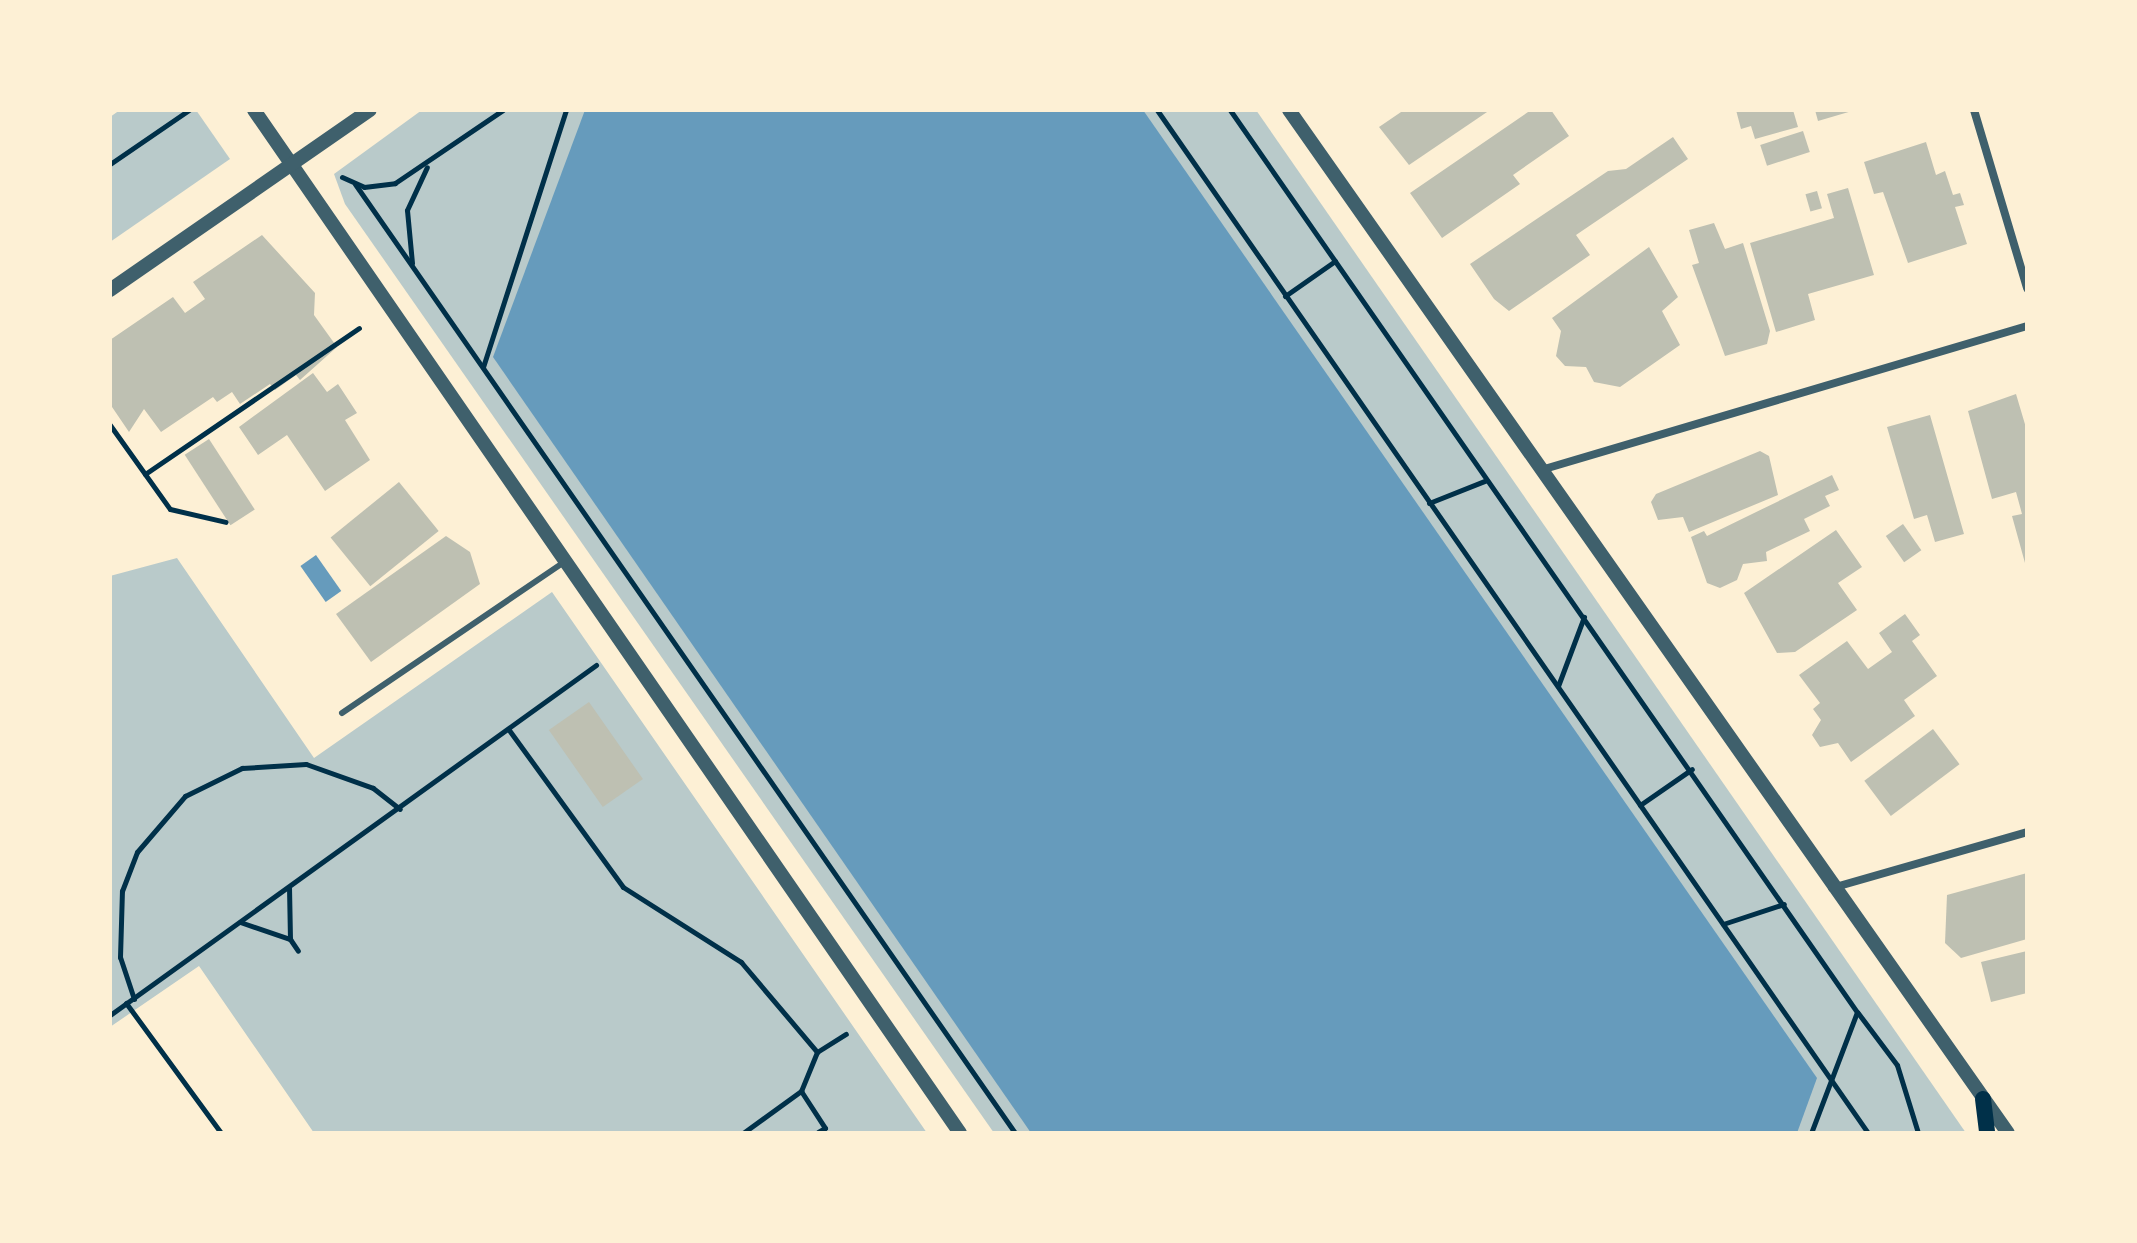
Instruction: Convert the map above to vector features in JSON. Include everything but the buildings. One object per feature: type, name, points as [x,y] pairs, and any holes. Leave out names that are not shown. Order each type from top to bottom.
[{"type":"main road","points":[[1983,1099],[1987,1133]]},
{"type":"street","points":[[254,110],[960,1133]]},
{"type":"street","points":[[110,290],[370,110]]},
{"type":"street","points":[[1289,110],[1831,889],[2008,1133]]},
{"type":"street","points":[[1974,110],[2027,288]]},
{"type":"street","points":[[1540,470],[2027,326]]},
{"type":"street","points":[[1831,889],[2027,832]]},
{"type":"lane","points":[[342,713],[566,561]]},
{"type":"path","points":[[110,164],[189,110]]},
{"type":"path","points":[[355,184],[395,183],[430,163],[503,110]]},
{"type":"path","points":[[482,368],[566,110]]},
{"type":"path","points":[[1157,110],[1868,1133]]},
{"type":"path","points":[[1163,118],[1165,110]]},
{"type":"path","points":[[1230,110],[1692,769],[1857,1012],[1897,1065],[1918,1133]]},
{"type":"path","points":[[412,267],[407,210],[430,163]]},
{"type":"path","points":[[342,177],[355,184],[1015,1133]]},
{"type":"path","points":[[1285,296],[1335,261]]},
{"type":"path","points":[[145,474],[359,328]]},
{"type":"path","points":[[110,425],[170,509],[226,522]]},
{"type":"path","points":[[1429,503],[1487,480]]},
{"type":"path","points":[[1557,687],[1585,616]]},
{"type":"path","points":[[110,1015],[596,665]]},
{"type":"path","points":[[509,730],[623,887],[741,962],[817,1052]]},
{"type":"path","points":[[134,999],[120,957],[122,891],[137,852],[185,796],[242,768],[306,764],[362,783],[400,809]]},
{"type":"path","points":[[1640,805],[1692,769]]},
{"type":"path","points":[[289,887],[290,939],[298,951]]},
{"type":"path","points":[[1723,924],[1784,904]]},
{"type":"path","points":[[240,922],[290,939]]},
{"type":"path","points":[[126,1003],[221,1133]]},
{"type":"path","points":[[1811,1133],[1857,1012]]},
{"type":"path","points":[[743,1133],[801,1091],[817,1052],[846,1034]]},
{"type":"path","points":[[801,1091],[825,1128],[818,1132]]},
{"type":"shaded area","points":[[120,110],[196,110],[230,159],[110,242],[110,117]]},
{"type":"shaded area","points":[[422,110],[1256,110],[1966,1133],[994,1133],[345,204],[334,174]]},
{"type":"shaded area","points":[[177,558],[314,758],[552,592],[927,1133],[314,1133],[199,966],[110,1027],[110,576]]},
{"type":"water","points":[[585,110],[1143,110],[1817,1078],[1797,1133],[1031,1133],[493,357]]},
{"type":"water","points":[[316,555],[341,591],[326,602],[300,566]]}]
